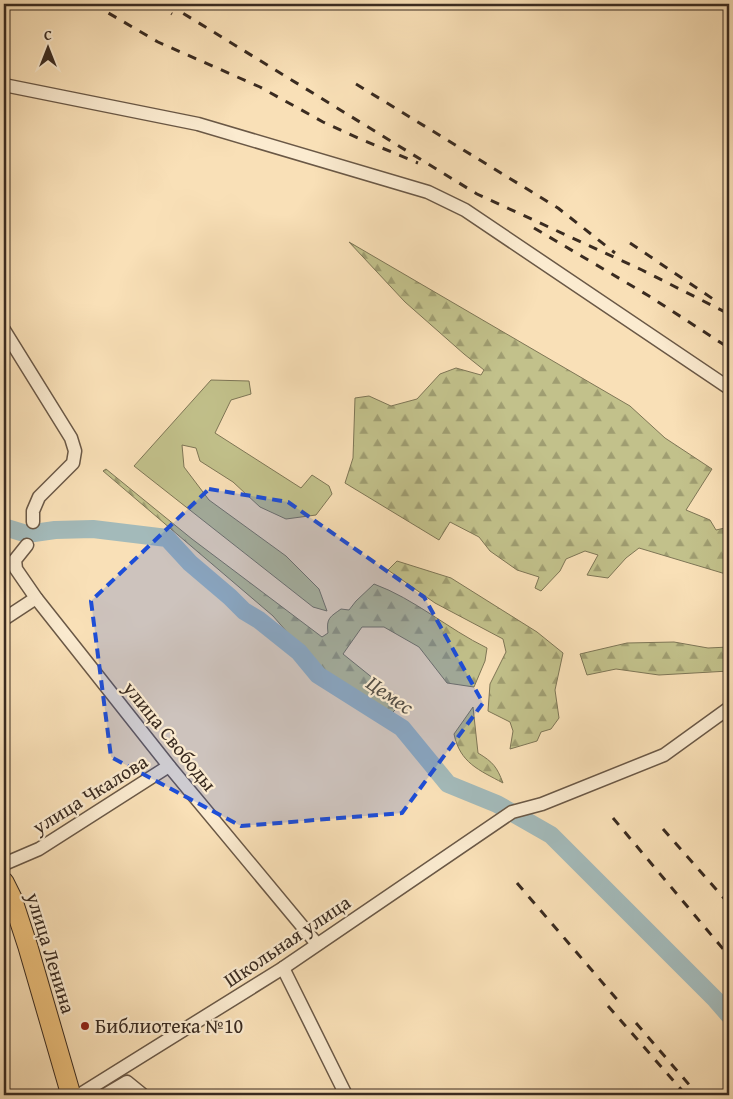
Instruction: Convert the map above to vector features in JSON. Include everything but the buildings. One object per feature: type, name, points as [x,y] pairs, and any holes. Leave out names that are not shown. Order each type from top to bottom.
[{"type":"highway","name":"улица Ленина","points":[[4,882],[12,898],[28,947],[70,1095]]},
{"type":"street","points":[[4,86],[198,124],[428,192],[466,210],[729,388]]},
{"type":"street","points":[[4,330],[71,438],[74,451],[73,462],[39,497],[33,511],[32,522]]},
{"type":"street","name":"улица Свободы","points":[[27,546],[15,560],[16,569],[36,598],[169,766],[317,944]]},
{"type":"street","points":[[4,619],[36,598]]},
{"type":"street","name":"Школьная улица","points":[[79,1095],[284,968],[512,812],[542,804],[664,755],[729,708]]},
{"type":"street","name":"улица Чкалова","points":[[4,864],[39,849],[169,766]]},
{"type":"street","points":[[284,968],[346,1095]]},
{"type":"street","points":[[106,1095],[127,1082],[143,1095]]},
{"type":"highlighted area","points":[[209,489],[288,502],[424,597],[483,703],[402,813],[241,826],[111,757],[91,601]]},
{"type":"green space","points":[[349,242],[630,406],[665,438],[712,469],[686,510],[710,520],[716,530],[729,527],[729,575],[639,548],[626,558],[608,578],[587,575],[598,555],[585,551],[566,559],[560,571],[541,591],[535,588],[539,577],[517,570],[490,551],[479,537],[450,522],[439,540],[345,483],[353,458],[355,398],[369,396],[391,406],[417,399],[440,374],[456,368],[481,375],[484,370],[405,302]]},
{"type":"green space","points":[[211,380],[249,381],[251,394],[231,400],[215,433],[301,488],[312,475],[329,486],[332,494],[316,515],[286,519],[260,507],[233,482],[200,461],[196,448],[182,445],[184,467],[209,500],[286,556],[319,589],[327,611],[313,607],[134,466]]},
{"type":"green space","points":[[106,469],[192,539],[322,637],[328,633],[328,621],[332,616],[341,609],[349,610],[374,584],[417,606],[487,648],[485,661],[474,687],[447,683],[419,647],[384,627],[362,627],[343,654],[400,700],[397,708],[389,716],[321,671],[273,616],[103,471]]},
{"type":"green space","points":[[397,561],[451,578],[537,632],[563,653],[555,690],[559,718],[551,729],[541,732],[537,741],[510,749],[513,731],[510,722],[488,711],[490,684],[506,652],[503,639],[435,603],[388,570]]},
{"type":"green space","points":[[674,642],[708,648],[729,647],[729,671],[659,675],[616,669],[587,675],[580,654],[627,643]]},
{"type":"green space","points":[[473,707],[478,753],[494,765],[503,783],[486,774],[466,759],[457,744],[454,734]]},
{"type":"waterway","name":"Цемес","points":[[4,527],[27,534],[55,530],[93,529],[167,538],[190,563],[244,611],[259,620],[299,652],[318,675],[402,728],[448,784],[497,804],[551,835],[729,1015]]},
{"type":"railway","points":[[93,4],[158,42],[260,87],[323,122],[418,163]]},
{"type":"railway","points":[[156,4],[172,14]]},
{"type":"railway","points":[[168,4],[477,194],[642,270],[729,314]]},
{"type":"railway","points":[[356,84],[558,208],[615,253]]},
{"type":"railway","points":[[534,228],[649,296],[729,348]]},
{"type":"railway","points":[[630,243],[713,299]]},
{"type":"railway","points":[[613,818],[729,956]]},
{"type":"railway","points":[[663,829],[729,904]]},
{"type":"railway","points":[[517,883],[620,1003]]},
{"type":"railway","points":[[608,1006],[686,1095]]},
{"type":"railway","points":[[636,1023],[698,1095]]},
{"type":"place","name":"Библиотека №10","points":[[85,1026]]}]
